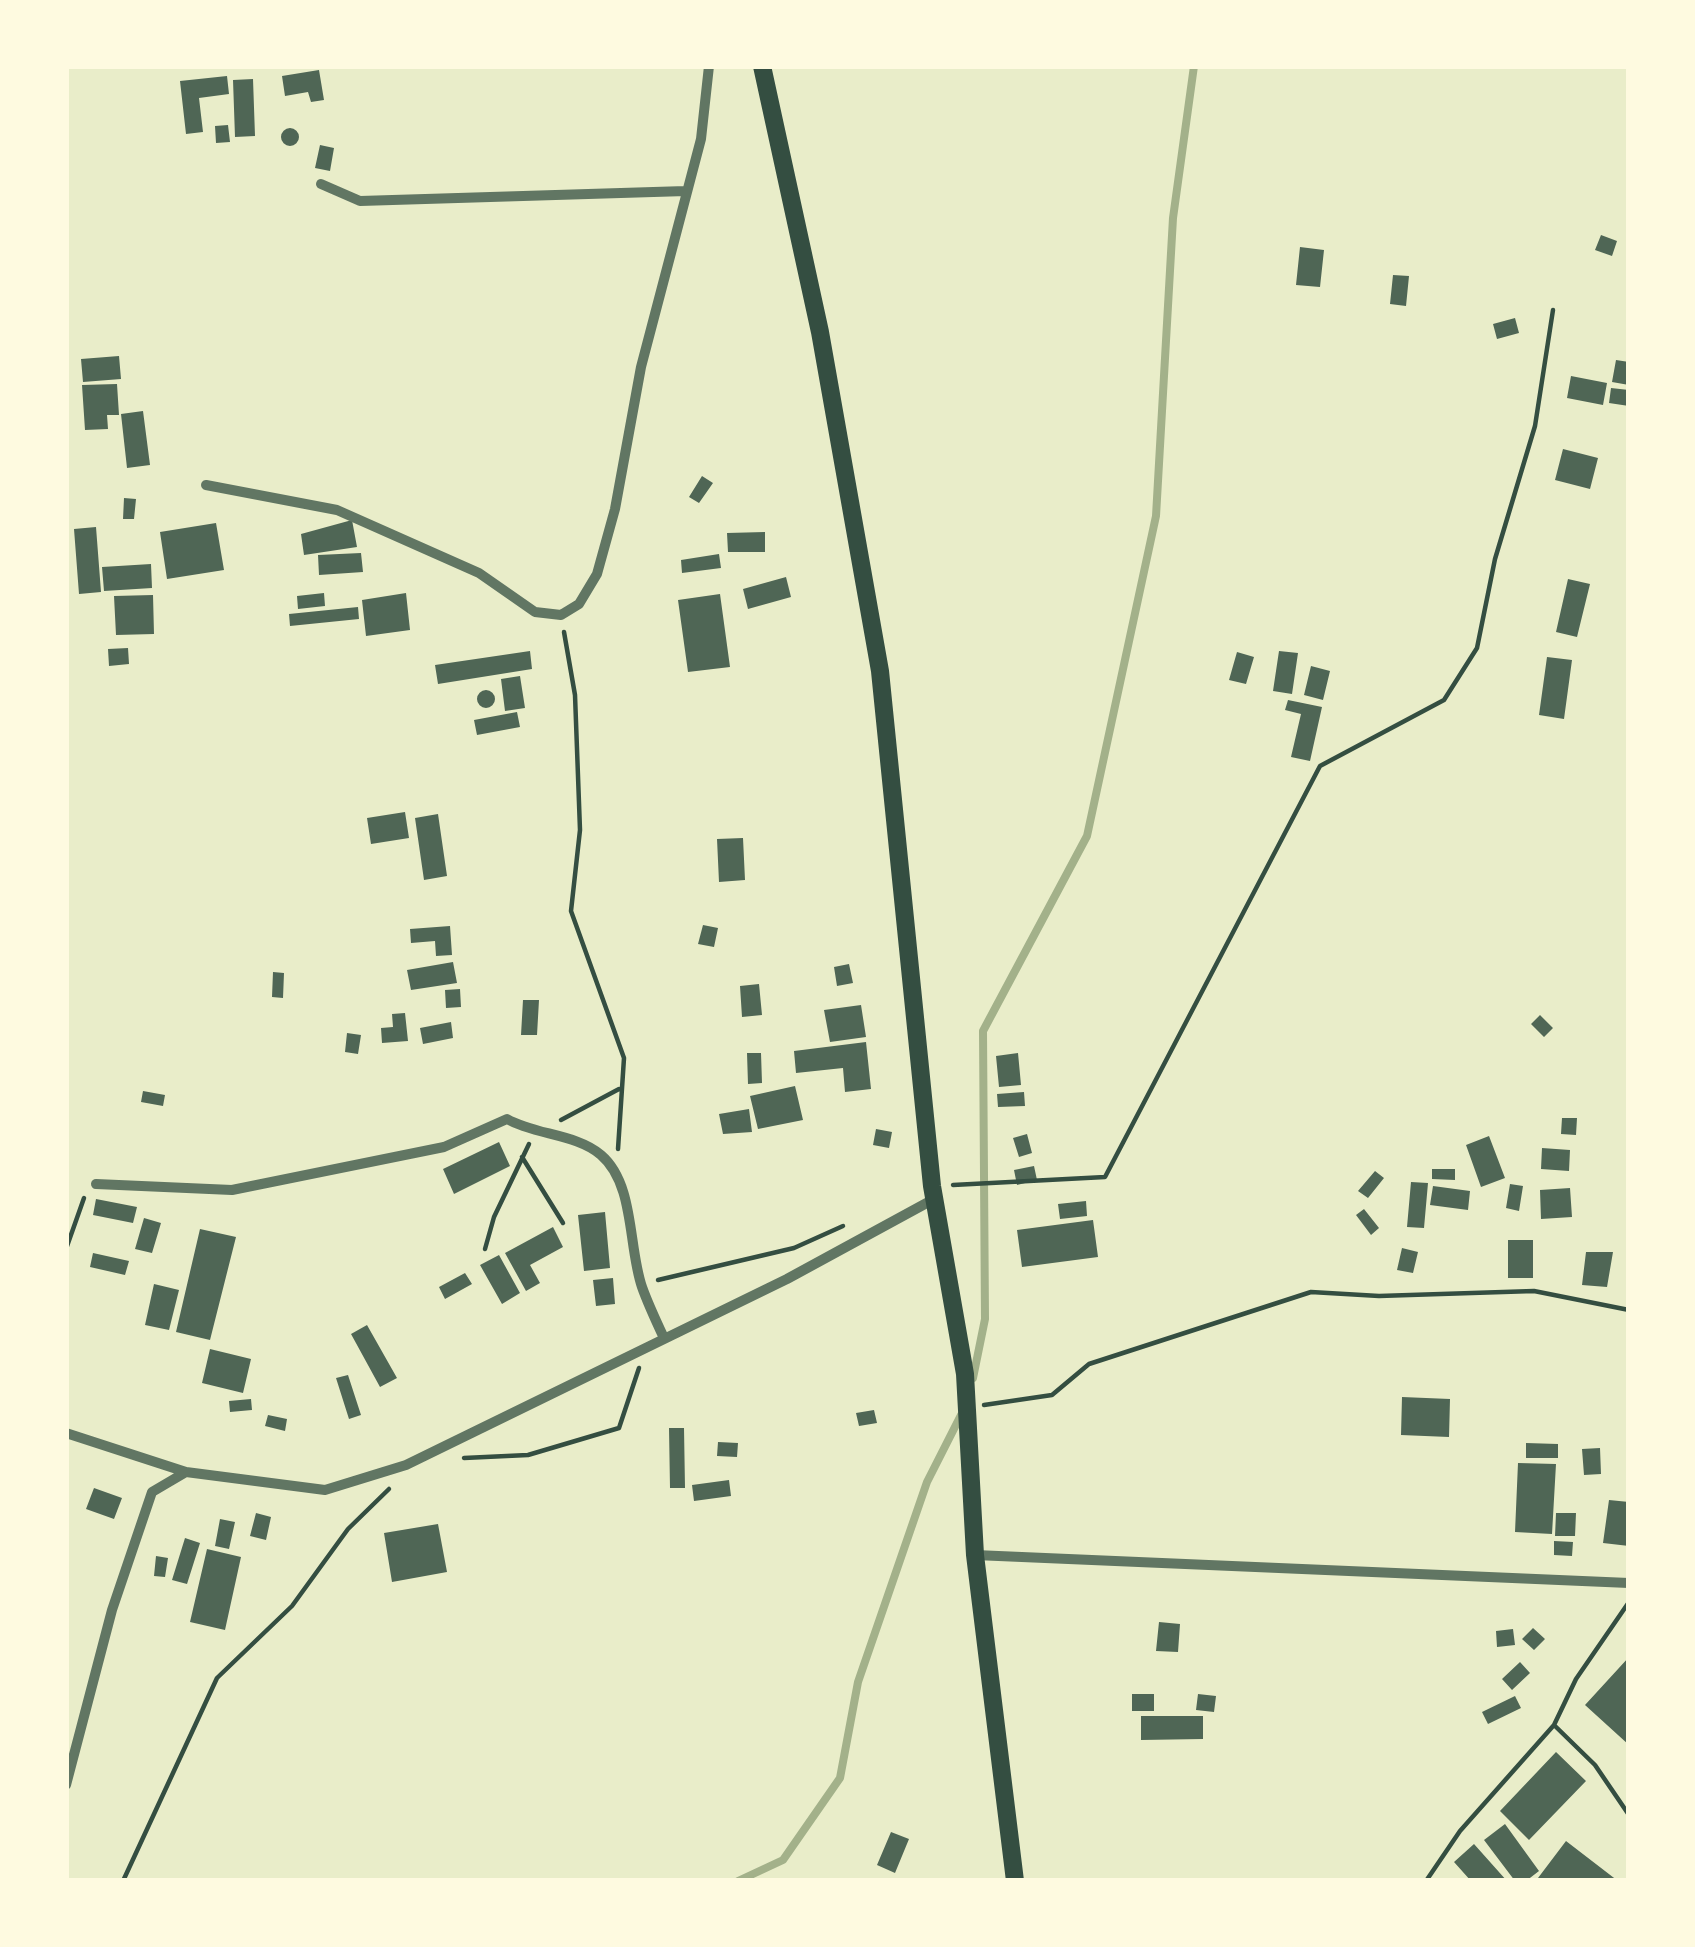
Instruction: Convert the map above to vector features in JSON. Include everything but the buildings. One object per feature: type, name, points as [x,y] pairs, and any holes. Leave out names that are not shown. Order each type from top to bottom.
[{"type":"main road","points":[[762,66],[861,542],[891,764],[933,1192],[967,1408],[975,1556],[1015,1881]]},
{"type":"street","points":[[206,485],[337,510],[479,573],[535,612],[561,615],[579,604],[597,574],[701,140],[709,66]]},
{"type":"street","points":[[321,184],[360,201],[686,191]]},
{"type":"street","points":[[96,1184],[232,1190],[444,1148],[507,1119],[535,1134],[571,1141],[601,1154],[619,1179],[641,1285],[664,1338]]},
{"type":"street","points":[[66,1432],[186,1472],[326,1490],[406,1465],[640,1351],[933,1192]]},
{"type":"street","points":[[66,1785],[112,1610],[152,1492],[186,1472]]},
{"type":"street","points":[[975,1556],[1629,1583]]},
{"type":"path","points":[[933,1192],[1106,1178],[1320,766],[1444,700],[1477,648],[1496,559],[1535,425],[1553,310]]},
{"type":"path","points":[[561,615],[575,695],[580,830],[571,911],[623,1058],[619,1179]]},
{"type":"path","points":[[485,1250],[535,1134],[619,1089]]},
{"type":"path","points":[[522,1156],[563,1223]]},
{"type":"path","points":[[66,1249],[84,1197],[96,1184]]},
{"type":"path","points":[[641,1285],[794,1248],[853,1221]]},
{"type":"path","points":[[967,1408],[1052,1395],[1089,1364],[1311,1292],[1379,1296],[1534,1291],[1629,1310]]},
{"type":"path","points":[[454,1459],[528,1455],[619,1428],[639,1373],[640,1351]]},
{"type":"path","points":[[123,1881],[217,1678],[292,1606],[348,1528],[398,1481]]},
{"type":"path","points":[[1426,1881],[1460,1831],[1554,1725],[1576,1679],[1629,1601]]},
{"type":"path","points":[[1554,1725],[1595,1765],[1629,1815]]},
{"type":"waterway","points":[[973,1378],[985,1319],[983,1031],[1087,836],[1156,516],[1173,218],[1194,66]]},
{"type":"waterway","points":[[738,1881],[783,1860],[840,1778],[858,1682],[927,1482],[961,1415]]}]
